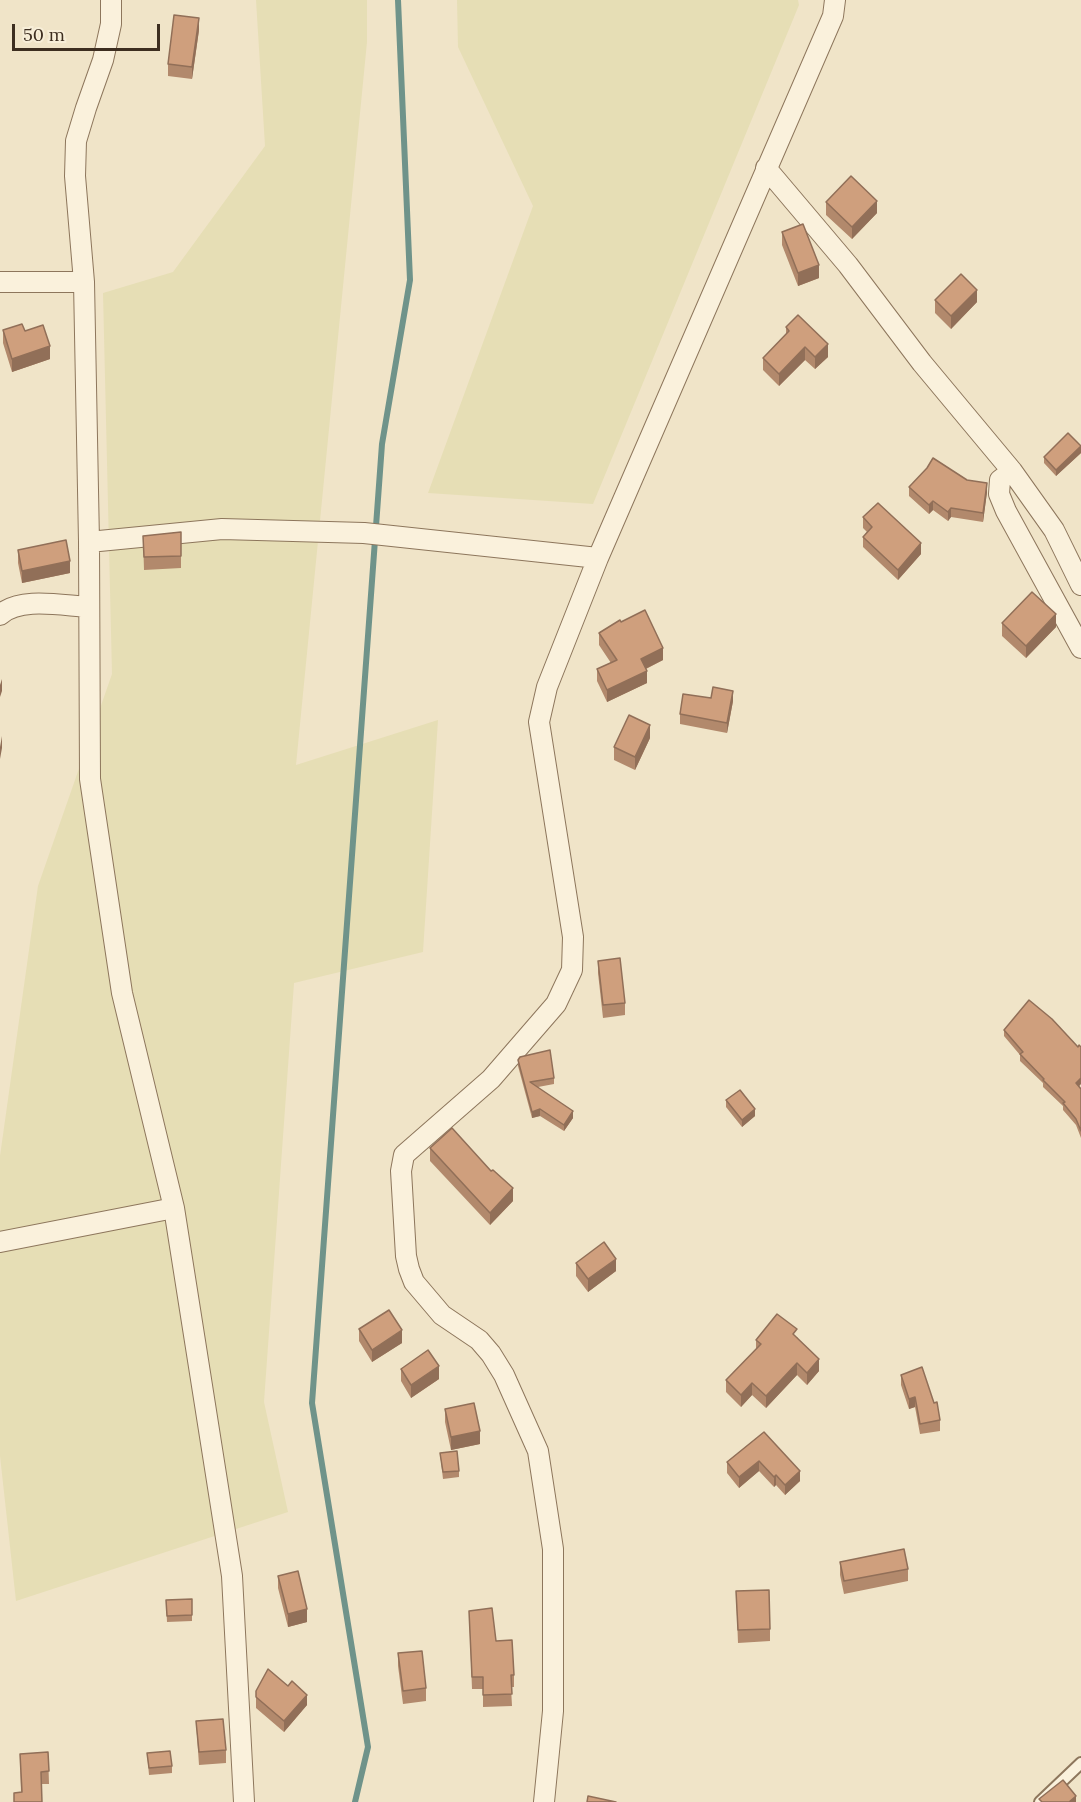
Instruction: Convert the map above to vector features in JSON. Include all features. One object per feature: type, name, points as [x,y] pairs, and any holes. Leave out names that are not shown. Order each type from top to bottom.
[{"type":"street","points":[[111,0],[111,24],[103,60],[76,141],[75,176],[84,282],[90,607],[90,779],[122,993],[174,1208],[232,1576],[244,1802]]},
{"type":"street","points":[[544,1802],[552,1712],[552,1550],[538,1451],[504,1375],[491,1354],[479,1340],[442,1315],[414,1282],[406,1257],[401,1172],[404,1155],[491,1079],[556,1004],[572,970],[573,937],[539,722],[547,687],[598,558],[833,16],[835,0]]},
{"type":"street","points":[[766,168],[848,265],[922,363],[1012,471],[1054,530],[1081,585]]},
{"type":"street","points":[[0,282],[84,282]]},
{"type":"street","points":[[1012,471],[1000,480],[999,494],[1081,648]]},
{"type":"street","points":[[89,542],[222,529],[364,533],[598,558]]},
{"type":"street","points":[[0,615],[6,609],[20,604],[90,607]]},
{"type":"street","points":[[0,1242],[174,1208]]},
{"type":"lane","points":[[1040,1802],[1081,1763]]},
{"type":"shaded area","points":[[256,0],[367,0],[367,42],[296,765],[438,720],[423,952],[294,983],[264,1402],[288,1512],[16,1601],[0,1456],[0,1156],[38,886],[112,674],[103,293],[173,272],[265,146]]},
{"type":"shaded area","points":[[457,0],[798,0],[799,5],[593,504],[428,493],[533,206],[458,47]]},
{"type":"building","points":[[174,15],[199,18],[192,67],[168,64]]},
{"type":"building","points":[[851,176],[877,201],[852,227],[826,202]]},
{"type":"building","points":[[803,224],[819,265],[798,273],[782,232]]},
{"type":"building","points":[[961,274],[977,290],[951,316],[935,300]]},
{"type":"building","points":[[798,315],[828,344],[815,357],[805,347],[779,374],[763,358],[789,331],[786,327]]},
{"type":"building","points":[[22,324],[25,331],[43,325],[50,346],[12,359],[3,330]]},
{"type":"building","points":[[1068,433],[1081,446],[1056,470],[1044,457]]},
{"type":"building","points":[[933,458],[967,480],[987,483],[983,513],[951,508],[948,512],[933,501],[929,505],[909,487]]},
{"type":"building","points":[[878,503],[921,543],[898,570],[863,537],[872,527],[863,517]]},
{"type":"building","points":[[181,532],[181,556],[144,557],[143,536]]},
{"type":"building","points":[[66,540],[70,561],[22,571],[18,550]]},
{"type":"building","points":[[1032,592],[1056,614],[1026,646],[1002,623]]},
{"type":"building","points":[[645,610],[663,648],[641,659],[647,671],[607,690],[597,669],[617,660],[599,633],[620,620],[621,622]]},
{"type":"building","points":[[713,687],[733,691],[727,723],[680,714],[683,694],[711,698]]},
{"type":"building","points":[[629,715],[650,725],[635,757],[614,747]]},
{"type":"building","points":[[620,958],[625,1003],[603,1005],[598,961]]},
{"type":"building","points":[[1029,1000],[1052,1019],[1078,1047],[1079,1045],[1081,1047],[1081,1078],[1076,1083],[1081,1089],[1081,1131],[1076,1119],[1063,1103],[1065,1102],[1020,1054],[1023,1052],[1004,1030]]},
{"type":"building","points":[[550,1050],[554,1078],[530,1082],[573,1111],[564,1125],[540,1109],[532,1112],[518,1060],[520,1057]]},
{"type":"building","points":[[740,1090],[755,1109],[742,1120],[726,1100]]},
{"type":"building","points":[[452,1128],[491,1171],[493,1170],[513,1188],[490,1213],[430,1148]]},
{"type":"building","points":[[604,1242],[616,1259],[588,1279],[576,1263]]},
{"type":"building","points":[[389,1310],[402,1330],[372,1350],[359,1329]]},
{"type":"building","points":[[777,1314],[797,1329],[793,1334],[819,1359],[807,1373],[797,1363],[766,1396],[752,1383],[741,1395],[726,1380],[761,1344],[756,1340]]},
{"type":"building","points":[[428,1350],[439,1366],[411,1385],[401,1369]]},
{"type":"building","points":[[922,1367],[934,1403],[937,1402],[940,1420],[920,1424],[915,1397],[909,1399],[901,1375]]},
{"type":"building","points":[[474,1403],[480,1431],[451,1437],[445,1409]]},
{"type":"building","points":[[764,1432],[800,1471],[785,1485],[759,1461],[739,1477],[727,1462]]},
{"type":"building","points":[[457,1451],[459,1471],[443,1472],[440,1453]]},
{"type":"building","points":[[904,1549],[908,1569],[844,1581],[840,1562]]},
{"type":"building","points":[[298,1571],[307,1609],[288,1614],[278,1576]]},
{"type":"building","points":[[769,1590],[770,1629],[738,1630],[736,1591]]},
{"type":"building","points":[[192,1599],[192,1615],[167,1616],[166,1600]]},
{"type":"building","points":[[492,1608],[496,1641],[512,1640],[514,1675],[511,1675],[512,1694],[483,1695],[483,1677],[472,1677],[469,1611]]},
{"type":"building","points":[[422,1651],[426,1688],[403,1691],[398,1653]]},
{"type":"building","points":[[268,1669],[288,1686],[292,1681],[307,1695],[284,1721],[256,1697],[256,1691]]},
{"type":"building","points":[[223,1719],[226,1750],[199,1752],[196,1721]]},
{"type":"building","points":[[170,1751],[172,1766],[149,1768],[147,1753]]},
{"type":"building","points":[[48,1752],[49,1771],[41,1772],[42,1802],[14,1802],[14,1793],[22,1792],[20,1754]]},
{"type":"building","points":[[1063,1780],[1076,1796],[1069,1802],[1042,1802],[1039,1799]]},
{"type":"building","points":[[588,1796],[616,1802],[587,1802]]},
{"type":"waterway","points":[[355,1802],[368,1747],[312,1403],[382,444],[410,280],[398,0]]}]
